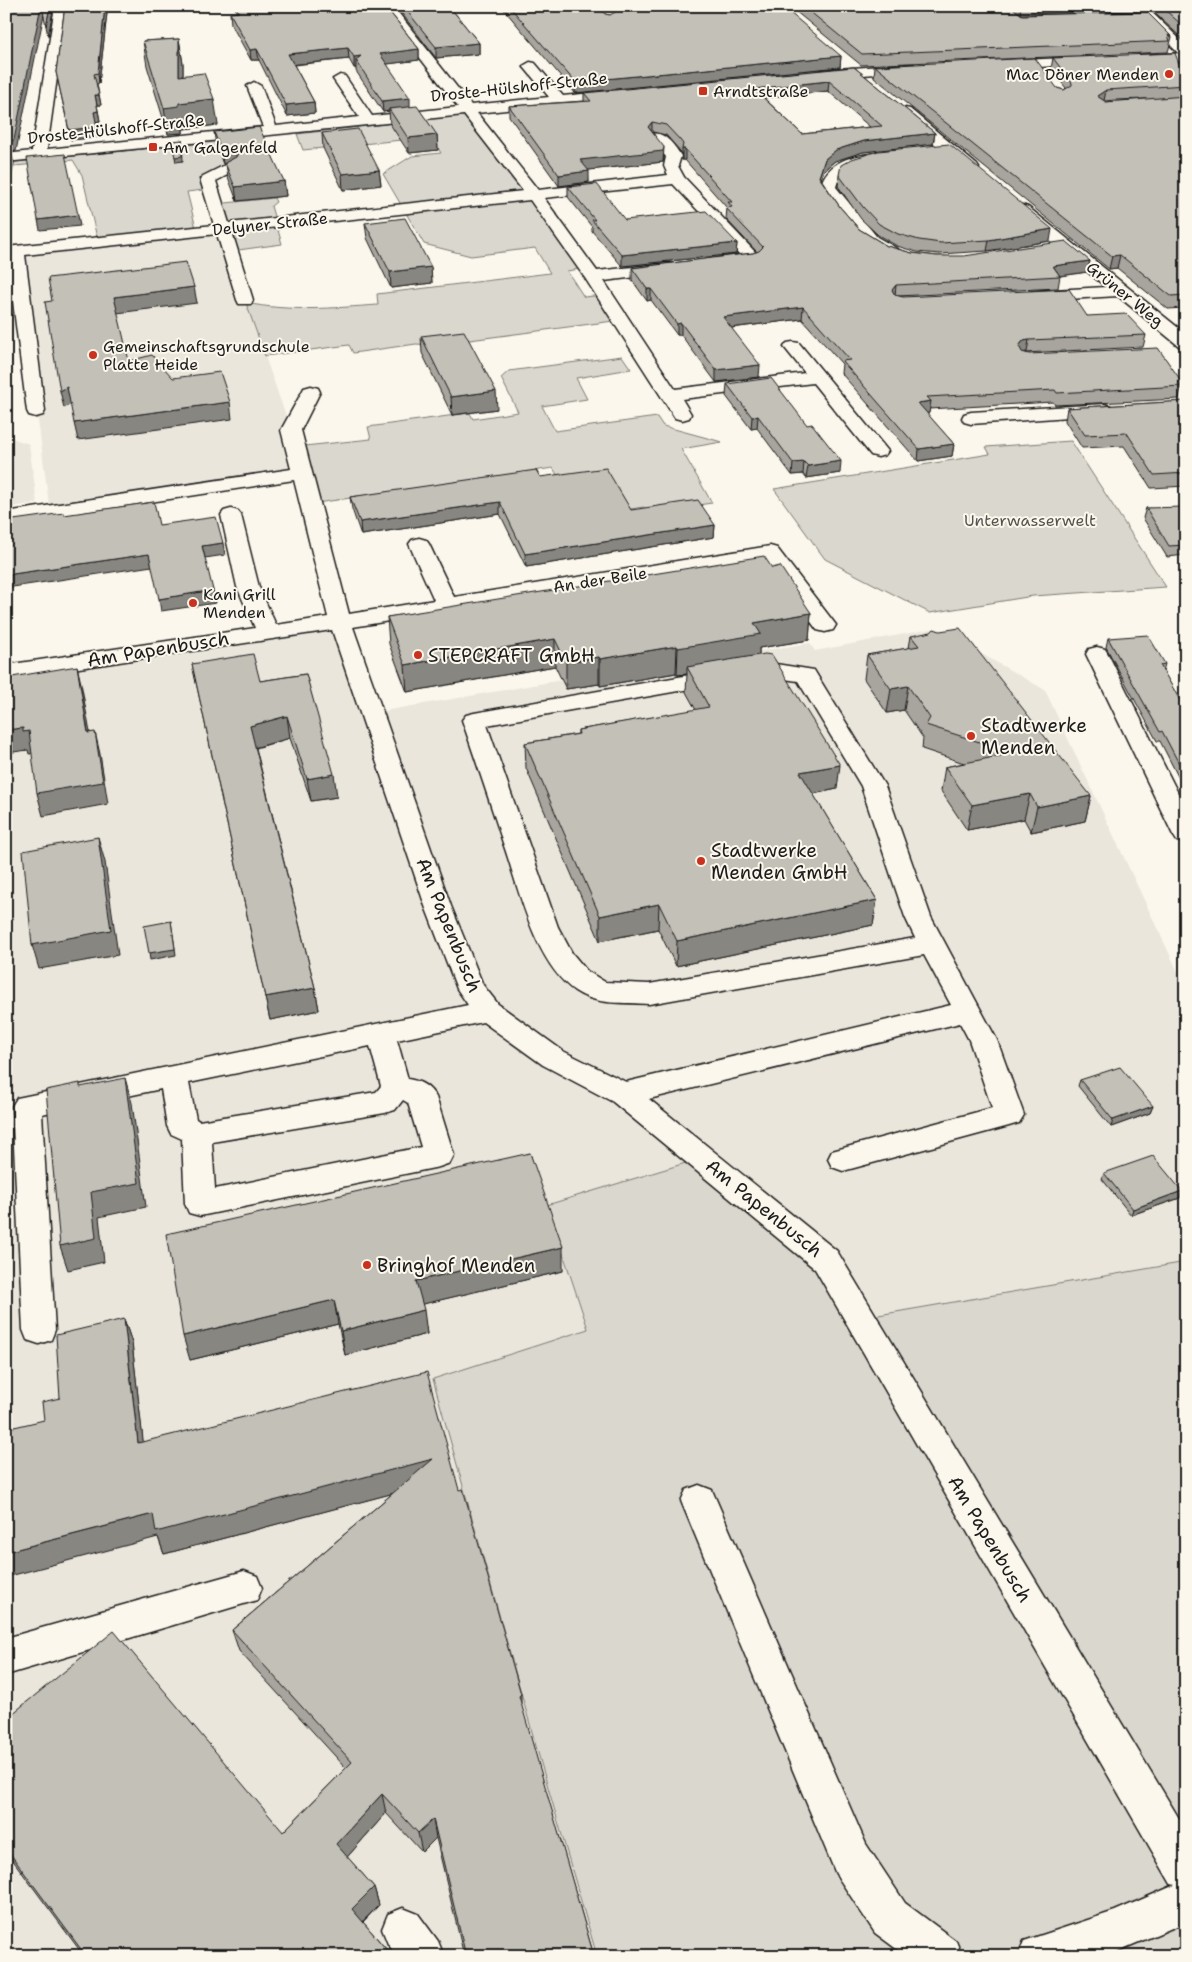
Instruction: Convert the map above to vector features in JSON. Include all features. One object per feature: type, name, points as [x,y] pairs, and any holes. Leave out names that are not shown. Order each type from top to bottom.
[{"type":"street","points":[[39,155],[61,6]]},
{"type":"street","points":[[386,6],[534,195],[593,278],[682,414]]},
{"type":"street","points":[[610,20],[604,14],[679,6]]},
{"type":"street","points":[[1138,6],[1148,17],[1179,40],[1186,53]]},
{"type":"street","points":[[1128,17],[1148,17]]},
{"type":"street","points":[[1126,60],[1186,57]]},
{"type":"street","points":[[843,59],[872,84]]},
{"type":"street","points":[[987,65],[1106,60]]},
{"type":"street","points":[[1037,63],[1047,76]]},
{"type":"street","points":[[530,66],[559,100]]},
{"type":"street","points":[[808,76],[857,71],[927,68]]},
{"type":"street","points":[[340,79],[368,120]]},
{"type":"street","points":[[254,86],[271,130]]},
{"type":"street","name":"Droste-Hülshoff-Straße","points":[[6,158],[635,93]]},
{"type":"street","points":[[895,103],[984,179]]},
{"type":"street","points":[[657,136],[674,156],[671,166],[678,179],[752,258],[702,264]]},
{"type":"street","points":[[930,151],[948,149]]},
{"type":"street","points":[[892,155],[858,161],[834,170],[829,177],[828,187],[871,240],[886,250],[904,256]]},
{"type":"street","points":[[232,167],[208,178],[245,300]]},
{"type":"street","name":"Delyner Straße","points":[[11,252],[678,179]]},
{"type":"street","name":"Grüner Weg","points":[[1006,197],[1186,343]]},
{"type":"street","points":[[1047,248],[1065,245]]},
{"type":"street","points":[[11,252],[14,313],[36,412]]},
{"type":"street","points":[[593,278],[682,266]]},
{"type":"street","points":[[1016,297],[1122,291]]},
{"type":"street","points":[[793,347],[878,451]]},
{"type":"street","points":[[1166,353],[1186,352]]},
{"type":"street","points":[[669,394],[818,376]]},
{"type":"street","name":"Am Papenbusch","points":[[311,392],[291,430],[340,622],[438,906],[471,989],[488,1011],[553,1058],[624,1094],[826,1260],[1186,1868]]},
{"type":"street","points":[[970,418],[1117,410]]},
{"type":"street","points":[[6,518],[302,473]]},
{"type":"street","points":[[231,515],[248,587],[268,632]]},
{"type":"street","points":[[419,544],[447,604]]},
{"type":"street","name":"An der Beile","points":[[340,622],[770,552],[825,625]]},
{"type":"street","name":"Am Papenbusch","points":[[6,672],[340,622]]},
{"type":"street","points":[[1097,654],[1186,835]]},
{"type":"street","points":[[843,1159],[1009,1115],[983,1040],[918,917],[873,786],[806,675],[763,669],[474,720],[545,927],[560,959],[581,983],[608,992],[649,994],[932,944]]},
{"type":"street","points":[[39,1330],[27,1106],[488,1011]]},
{"type":"street","points":[[624,1094],[969,1011]]},
{"type":"street","points":[[381,1033],[396,1088]]},
{"type":"street","points":[[174,1076],[182,1126],[197,1133],[385,1102],[396,1088]]},
{"type":"street","points":[[197,1133],[200,1204],[439,1155],[421,1097],[411,1090],[396,1088]]},
{"type":"street","points":[[699,1501],[851,1859],[890,1918],[941,1956]]},
{"type":"street","points":[[6,1657],[244,1588]]},
{"type":"street","points":[[1039,1956],[1117,1931],[1186,1901]]},
{"type":"shaded area","points":[[224,229],[245,300],[291,430],[303,473],[50,512],[16,252]]},
{"type":"shaded area","points":[[6,436],[29,444],[37,503],[6,508]]},
{"type":"shaded area","points":[[340,622],[372,713],[562,680],[643,670],[810,643],[815,651],[936,628],[1045,690],[1186,989],[1186,1262],[860,1318],[547,1206],[588,1329],[433,1379],[597,1956],[6,1956],[6,673]]},
{"type":"green space","points":[[471,114],[586,268],[567,271],[584,297],[604,295],[621,320],[432,345],[416,344],[353,353],[349,345],[265,356],[246,303],[279,308],[378,305],[377,294],[550,273],[535,248],[471,256],[424,244],[383,174],[412,156],[441,153],[431,137],[303,150],[297,134]]},
{"type":"green space","points":[[222,141],[232,167],[208,179],[211,189],[187,192],[197,232],[98,242],[82,175],[73,160],[6,167],[6,163]]},
{"type":"green space","points":[[274,198],[276,202],[271,206],[282,244],[231,251],[216,204]]},
{"type":"green space","points":[[622,356],[631,369],[576,378],[587,399],[542,406],[555,431],[657,417],[663,426],[722,442],[681,449],[712,503],[648,512],[644,507],[624,510],[564,486],[553,468],[310,504],[295,447],[371,439],[368,427],[470,413],[473,419],[518,412],[501,378],[509,371]]},
{"type":"green space","name":"Unterwasserwelt","points":[[1071,441],[1166,587],[1033,596],[930,613],[825,559],[774,489],[990,454],[986,447]]},
{"type":"green space","points":[[702,1158],[826,1260],[861,1318],[1186,1262],[1186,1956],[597,1956],[433,1379],[588,1329],[547,1205]]},
{"type":"building","points":[[6,6],[41,6],[14,140],[6,142]]},
{"type":"building","points":[[42,6],[50,6],[46,26]]},
{"type":"building","points":[[65,6],[105,6],[98,73],[94,74],[99,95],[95,95],[98,111],[94,112],[97,127],[69,130],[56,72]]},
{"type":"building","points":[[237,6],[385,6],[419,49],[380,54],[410,98],[382,101],[356,60],[361,56],[354,57],[348,48],[288,54],[314,102],[286,105],[257,49],[250,50],[230,13],[239,12]]},
{"type":"building","points":[[403,6],[449,6],[479,43],[436,47]]},
{"type":"building","points":[[509,6],[599,6],[605,14],[610,15],[617,11],[618,8],[637,6],[782,6],[841,56],[575,82]]},
{"type":"building","points":[[803,6],[1018,6],[1014,9],[1022,15],[1147,12],[1172,37],[1168,35],[1170,41],[862,54]]},
{"type":"building","points":[[1161,6],[1186,6],[1186,29]]},
{"type":"building","points":[[179,39],[179,76],[204,73],[214,99],[179,103],[179,106],[164,108],[143,41]]},
{"type":"building","points":[[1175,53],[1186,85],[1106,90],[1097,96],[1106,102],[1186,96],[1186,295],[1171,296],[1120,255],[1112,256],[875,66],[1035,58],[1057,88],[1064,90],[1072,85],[1072,83],[1053,58]]},
{"type":"building","points":[[854,67],[935,133],[864,141],[836,150],[825,159],[819,177],[840,207],[859,229],[887,246],[912,253],[937,256],[964,256],[1066,241],[1090,261],[1053,266],[1060,276],[896,285],[892,290],[895,295],[903,297],[1069,289],[1087,316],[1126,314],[1146,335],[1029,340],[1023,341],[1019,346],[1022,352],[1029,354],[1158,348],[1182,382],[1178,382],[1182,386],[1057,393],[1055,390],[927,397],[931,401],[918,403],[954,444],[919,449],[842,361],[850,360],[803,307],[723,317],[760,365],[716,370],[681,323],[677,324],[651,289],[647,289],[632,268],[753,253],[763,247],[726,208],[732,207],[728,202],[732,202],[685,149],[682,149],[683,144],[666,125],[652,122],[648,127],[664,147],[663,151],[580,160],[589,171],[559,175],[509,106],[591,101],[584,93]],"holes":[[[829,81],[882,126],[802,134],[754,89]]]},
{"type":"building","points":[[417,106],[437,135],[408,138],[389,109]]},
{"type":"building","points":[[259,127],[284,181],[235,187],[225,163],[236,157],[239,151],[235,148],[221,150],[214,132]]},
{"type":"building","points":[[358,129],[379,170],[342,174],[322,133]]},
{"type":"building","points":[[182,140],[182,156],[175,157],[171,141]]},
{"type":"building","points":[[949,144],[1052,229],[989,240],[941,243],[919,240],[898,234],[879,224],[863,207],[839,175],[841,165],[852,159],[878,151]]},
{"type":"building","points":[[11,152],[7,174],[6,174],[6,153]]},
{"type":"building","points":[[65,154],[78,215],[38,220],[27,158]]},
{"type":"building","points":[[597,184],[625,220],[706,211],[737,243],[622,255],[592,220],[595,220],[568,187]]},
{"type":"building","points":[[405,218],[431,267],[390,272],[365,223]]},
{"type":"building","name":"Gemeinschaftsgrundschule Platte Heide","points":[[186,262],[194,287],[114,297],[129,361],[152,355],[173,378],[220,372],[230,402],[74,423],[67,387],[60,391],[45,302],[52,301],[48,278]]},
{"type":"building","points":[[464,331],[496,391],[451,397],[421,336]]},
{"type":"building","points":[[771,378],[807,425],[812,424],[841,461],[808,466],[804,462],[793,463],[758,416],[752,417],[727,384]]},
{"type":"building","points":[[1186,401],[1186,473],[1154,475],[1127,433],[1085,435],[1067,408]]},
{"type":"building","points":[[606,468],[631,510],[698,500],[715,525],[525,554],[500,502],[360,522],[350,497],[536,470],[540,477]]},
{"type":"building","points":[[154,502],[159,525],[216,517],[223,543],[202,546],[213,590],[159,599],[149,554],[6,575],[6,521]]},
{"type":"building","points":[[1183,507],[1186,511],[1186,545],[1169,546],[1146,508]]},
{"type":"building","points":[[764,556],[772,568],[780,566],[811,613],[754,623],[761,634],[678,648],[677,646],[600,659],[599,657],[566,662],[555,639],[405,665],[387,617]]},
{"type":"building","points":[[960,628],[1091,796],[1037,807],[1030,794],[972,805],[945,767],[1014,753],[926,725],[930,718],[908,686],[891,689],[867,655],[919,646],[911,636],[931,632],[934,629],[940,631]]},
{"type":"building","points":[[1148,635],[1165,664],[1160,665],[1186,711],[1186,777],[1162,731],[1160,732],[1108,638]]},
{"type":"building","points":[[253,654],[260,681],[306,674],[334,774],[307,779],[287,716],[250,726],[315,988],[265,997],[192,664]]},
{"type":"building","name":"Stadtwerke Menden GmbH","points":[[765,654],[772,655],[840,765],[800,772],[877,900],[677,941],[659,904],[600,916],[525,743],[579,734],[578,730],[709,707],[687,667]]},
{"type":"building","points":[[77,666],[88,733],[95,732],[103,782],[37,793],[29,731],[23,732],[23,728],[6,730],[6,678]]},
{"type":"building","points":[[98,837],[111,930],[32,945],[23,851]]},
{"type":"building","points":[[171,921],[175,949],[149,953],[144,926]]},
{"type":"building","points":[[1120,1067],[1153,1106],[1113,1120],[1080,1080]]},
{"type":"building","points":[[125,1078],[139,1183],[91,1192],[96,1238],[60,1246],[46,1090],[80,1083],[80,1087]]},
{"type":"building","name":"Bringhof Menden","points":[[530,1153],[563,1247],[416,1281],[424,1310],[341,1331],[334,1300],[183,1336],[166,1234]]},
{"type":"building","points":[[1153,1156],[1182,1191],[1133,1209],[1104,1173]]},
{"type":"building","points":[[124,1319],[138,1443],[427,1372],[459,1490],[463,1489],[521,1694],[519,1696],[594,1956],[478,1956],[478,1953],[466,1956],[433,1819],[418,1833],[382,1794],[336,1844],[374,1887],[352,1909],[392,1956],[86,1956],[6,1848],[6,1719],[114,1631],[283,1832],[352,1762],[232,1630],[433,1459],[156,1532],[153,1514],[6,1552],[6,1429],[44,1420],[42,1402],[60,1398],[56,1335]]},
{"type":"place","name":"Mac Döner Menden","points":[[1169,74]]},
{"type":"place","name":"Arndtstraße","points":[[703,91]]},
{"type":"place","name":"Am Galgenfeld","points":[[153,147]]},
{"type":"place","name":"Gemeinschaftsgrundschule Platte Heide","points":[[93,355]]},
{"type":"place","name":"Kani Grill Menden","points":[[193,603]]},
{"type":"place","name":"STEPCRAFT GmbH","points":[[418,655]]},
{"type":"place","name":"Stadtwerke Menden","points":[[971,736]]},
{"type":"place","name":"Stadtwerke Menden GmbH","points":[[701,861]]},
{"type":"place","name":"Bringhof Menden","points":[[367,1265]]}]
